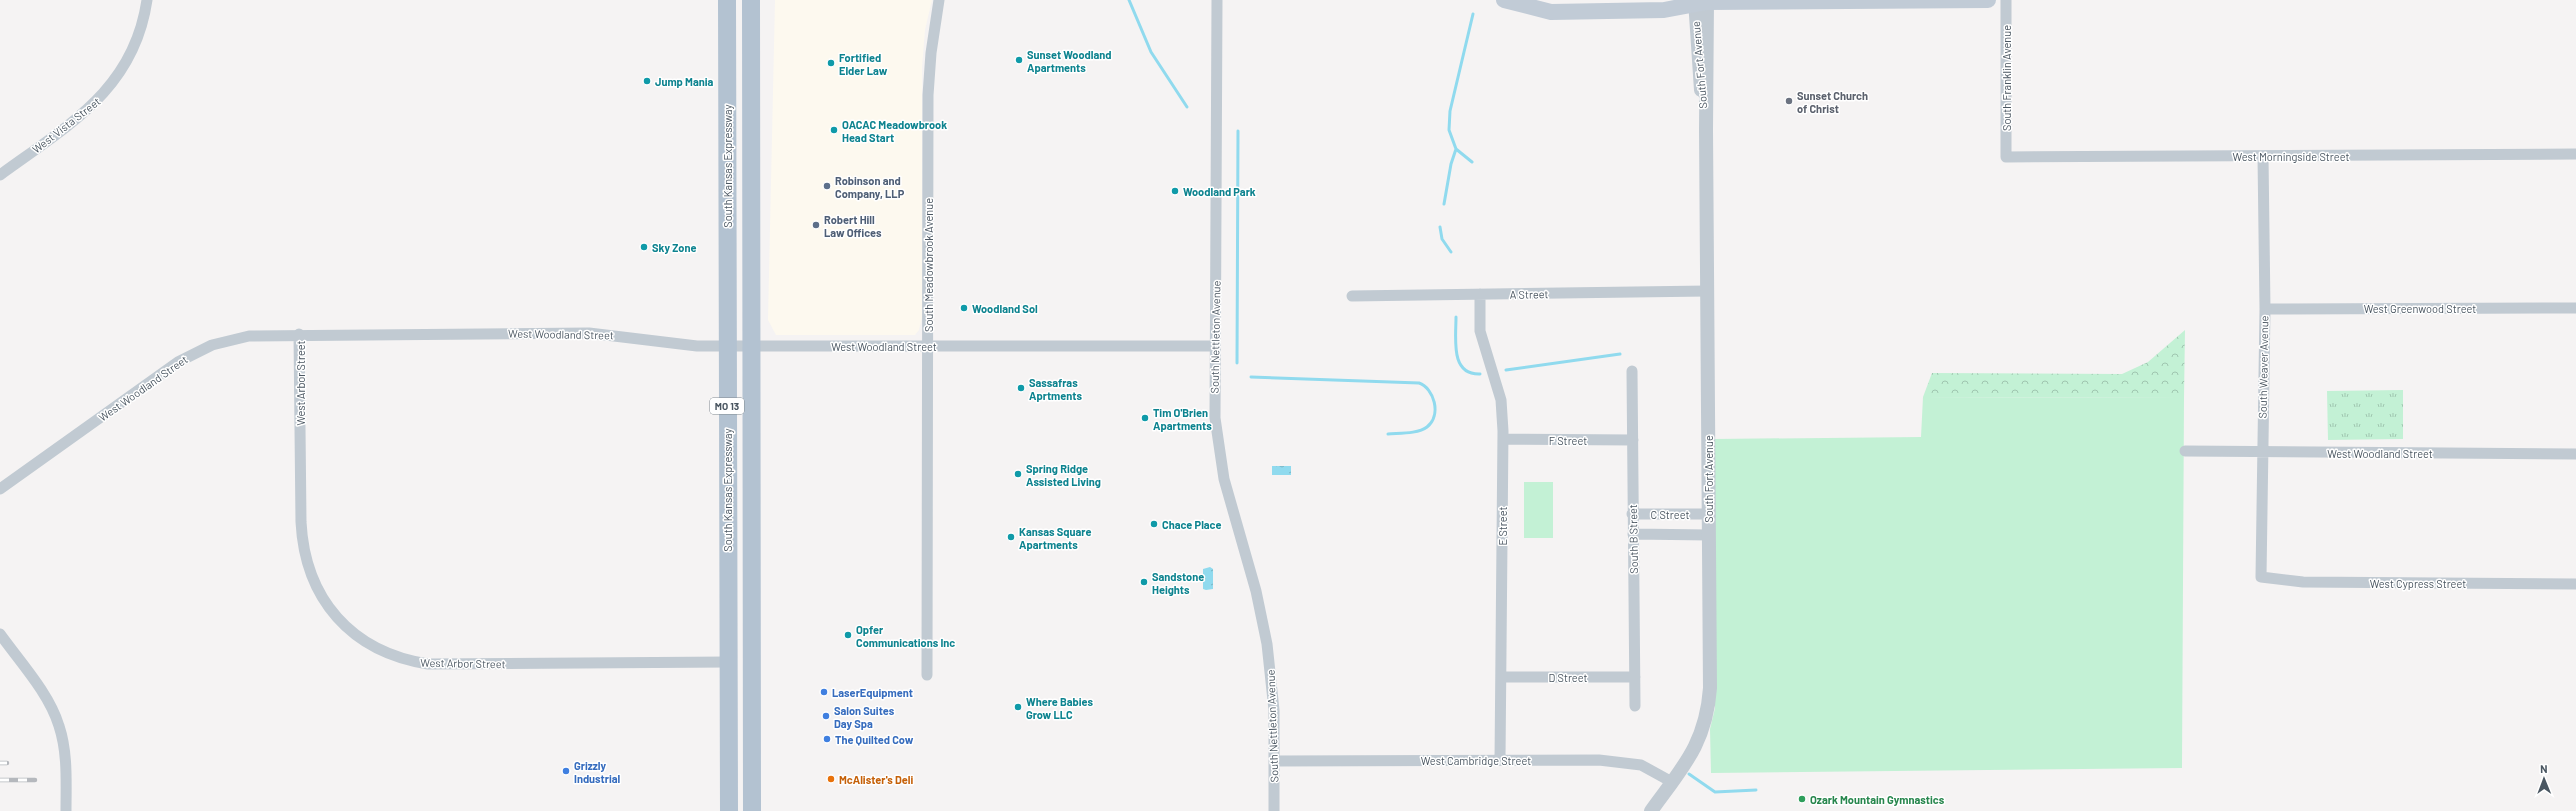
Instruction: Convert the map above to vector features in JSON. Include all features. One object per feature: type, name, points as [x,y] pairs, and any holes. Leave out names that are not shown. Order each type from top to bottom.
[{"type":"main road","name":"South Kansas Expressway","points":[[727,0],[728,807]]},
{"type":"main road","name":"MO 13","points":[[751,0],[750,346],[752,811]]},
{"type":"main road","points":[[1504,0],[1550,12],[1664,10],[1701,1],[1988,0]]},
{"type":"street","name":"West Vista Street","points":[[0,175],[78,119],[102,97],[130,58],[142,26],[147,0]]},
{"type":"street","name":"South Meadowbrook Avenue","points":[[927,675],[928,95],[931,53],[939,0]]},
{"type":"street","name":"South Nettleton Avenue","points":[[1217,0],[1214,393],[1219,452],[1230,506],[1256,592],[1267,644],[1273,692],[1275,761],[1274,811]]},
{"type":"street","name":"South Franklin Avenue","points":[[2006,0],[2006,157]]},
{"type":"street","name":"South Fort Avenue","points":[[1651,811],[1698,742],[1708,706],[1706,130],[1698,68],[1701,1]]},
{"type":"street","name":"West Morningside Street","points":[[2006,157],[2576,154]]},
{"type":"street","name":"South Weaver Avenue","points":[[2261,577],[2265,309],[2263,156]]},
{"type":"street","name":"A Street","points":[[1352,296],[1707,291]]},
{"type":"street","name":"E Street","points":[[1480,294],[1480,331],[1501,400],[1503,439],[1500,760]]},
{"type":"street","name":"West Greenwood Street","points":[[2265,309],[2576,308]]},
{"type":"street","name":"West Woodland Street","points":[[0,489],[161,373],[212,345],[243,337],[299,334],[589,333],[629,336],[678,345],[1215,346]]},
{"type":"street","name":"West Arbor Street","points":[[299,334],[301,522],[304,553],[320,596],[340,621],[352,632],[382,652],[428,664],[728,662]]},
{"type":"street","name":"South B Street","points":[[1632,371],[1632,514],[1635,706]]},
{"type":"street","name":"F Street","points":[[1503,439],[1633,440]]},
{"type":"street","name":"West Woodland Street","points":[[2185,451],[2576,454]]},
{"type":"street","name":"C Street","points":[[1632,514],[1708,514]]},
{"type":"street","name":"C Street","points":[[1633,534],[1708,535]]},
{"type":"street","name":"West Cypress Street","points":[[2261,577],[2304,582],[2576,584]]},
{"type":"street","points":[[0,634],[46,700],[59,726],[64,754],[66,811]]},
{"type":"street","name":"D Street","points":[[1501,677],[1635,676]]},
{"type":"street","name":"West Cambridge Street","points":[[1275,761],[1622,761],[1641,766],[1672,782]]},
{"type":"shaded area","points":[[775,0],[932,0],[925,30],[922,67],[922,317],[919,330],[915,335],[776,335],[768,320]]},
{"type":"green space","points":[[2185,330],[2184,398],[1923,397],[1932,373],[2122,374],[2148,362]]},
{"type":"green space","points":[[2403,390],[2403,439],[2328,440],[2327,391]]},
{"type":"green space","points":[[1923,397],[2184,398],[2182,768],[1711,773],[1710,729],[1715,708],[1714,439],[1921,437]]},
{"type":"green space","points":[[1524,482],[1553,482],[1553,538],[1524,538]]},
{"type":"water","points":[[1272,466],[1291,466],[1291,475],[1272,475]]},
{"type":"water","points":[[1210,567],[1213,569],[1213,589],[1206,590],[1203,589],[1203,569]]},
{"type":"waterway","points":[[1129,0],[1151,52],[1187,107]]},
{"type":"waterway","points":[[1444,204],[1451,164],[1456,149],[1449,130],[1450,111],[1473,14]]},
{"type":"waterway","points":[[1237,363],[1238,131]]},
{"type":"waterway","points":[[1456,149],[1472,162]]},
{"type":"waterway","points":[[1440,227],[1442,239],[1451,252]]},
{"type":"waterway","points":[[1456,317],[1456,345],[1459,362],[1464,369],[1470,373],[1480,374]]},
{"type":"waterway","points":[[1506,370],[1620,354]]},
{"type":"waterway","points":[[1251,377],[1419,383],[1429,390],[1435,409],[1432,422],[1427,427],[1419,431],[1388,434]]},
{"type":"waterway","points":[[1689,774],[1715,792],[1756,790]]},
{"type":"railway","points":[[0,763],[7,763]]},
{"type":"railway","points":[[0,780],[35,780]]},
{"type":"place","name":"Sunset Woodland Apartments","points":[[1019,60]]},
{"type":"place","name":"Fortified Elder Law","points":[[831,63]]},
{"type":"place","name":"Jump Mania","points":[[647,81]]},
{"type":"place","name":"Sunset Church of Christ","points":[[1789,101]]},
{"type":"place","name":"OACAC Meadowbrook Head Start","points":[[834,130]]},
{"type":"place","name":"Robinson and Company, LLP","points":[[827,186]]},
{"type":"place","name":"Woodland Park","points":[[1175,191]]},
{"type":"place","name":"Robert Hill Law Offices","points":[[816,225]]},
{"type":"place","name":"Sky Zone","points":[[644,247]]},
{"type":"place","name":"Woodland Sol","points":[[964,308]]},
{"type":"place","name":"Sassafras Aprtments","points":[[1021,388]]},
{"type":"place","name":"Tim O'Brien Apartments","points":[[1145,418]]},
{"type":"place","name":"Spring Ridge Assisted Living","points":[[1018,474]]},
{"type":"place","name":"Chace Place","points":[[1154,524]]},
{"type":"place","name":"Kansas Square Apartments","points":[[1011,537]]},
{"type":"place","name":"Sandstone Heights","points":[[1144,582]]},
{"type":"place","name":"Opfer Communications Inc","points":[[848,635]]},
{"type":"place","name":"LaserEquipment","points":[[824,692]]},
{"type":"place","name":"Where Babies Grow LLC","points":[[1018,707]]},
{"type":"place","name":"Salon Suites Day Spa","points":[[826,716]]},
{"type":"place","name":"The Quilted Cow","points":[[827,739]]},
{"type":"place","name":"Grizzly Industrial","points":[[566,771]]},
{"type":"place","name":"McAlister's Deli","points":[[831,779]]},
{"type":"place","name":"Ozark Mountain Gymnastics","points":[[1802,799]]}]
